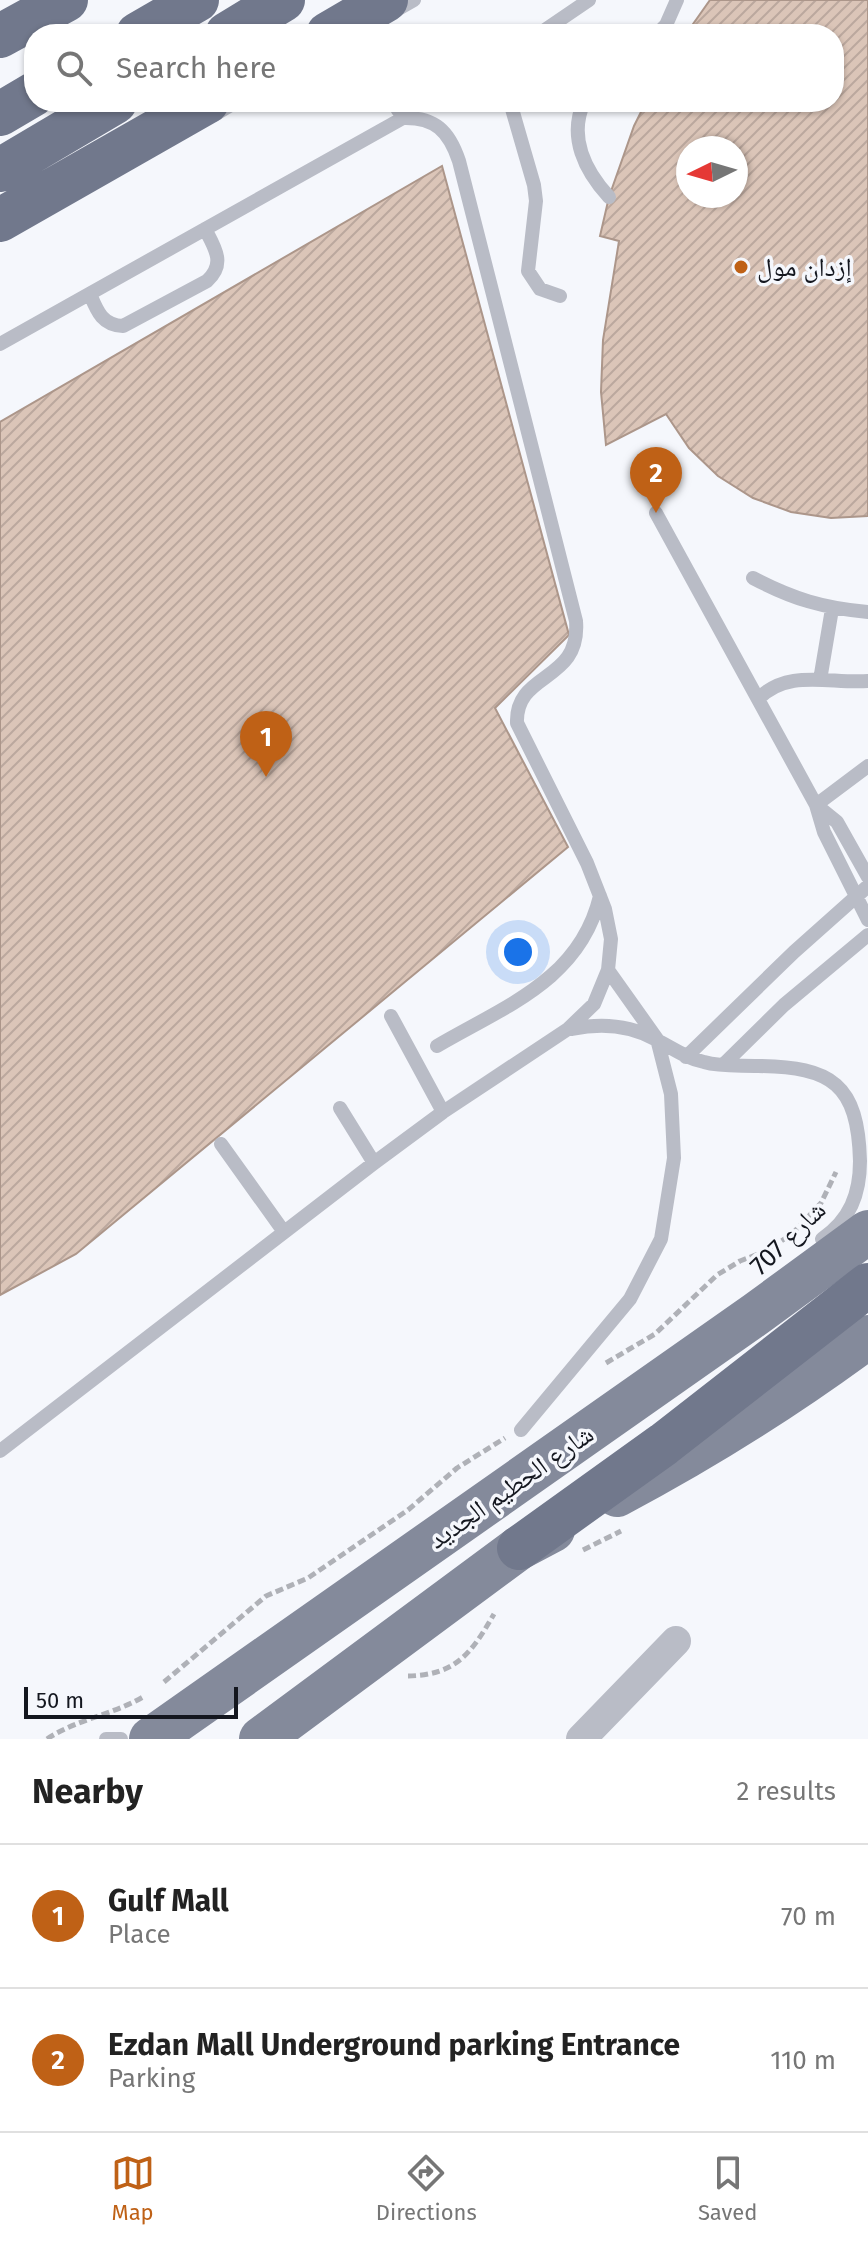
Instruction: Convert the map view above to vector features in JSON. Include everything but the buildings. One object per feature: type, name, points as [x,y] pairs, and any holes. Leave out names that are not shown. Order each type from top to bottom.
[{"type":"highway","points":[[0,36],[66,0]]},
{"type":"highway","points":[[155,24],[197,0]]},
{"type":"highway","points":[[243,24],[283,0]]},
{"type":"highway","points":[[345,24],[386,0]]},
{"type":"highway","points":[[0,114],[24,100]]},
{"type":"highway","points":[[0,170],[98,112]]},
{"type":"highway","points":[[10,222],[191,112]]},
{"type":"highway","points":[[519,1548],[664,1444],[868,1285]]},
{"type":"main road","name":"شارع الحطيم الجديد","points":[[151,1739],[764,1298],[868,1232]]},
{"type":"main road","name":"شارع الحطيم الجديد","points":[[261,1739],[519,1548],[714,1442],[796,1390],[868,1337]]},
{"type":"street","points":[[581,1739],[676,1641]]},
{"type":"lane","points":[[372,24],[414,0]]},
{"type":"lane","points":[[554,24],[589,0]]},
{"type":"lane","points":[[666,24],[677,0]]},
{"type":"lane","points":[[10,222],[217,112]]},
{"type":"lane","points":[[399,112],[403,118]]},
{"type":"lane","points":[[513,112],[536,201],[528,271],[540,289],[560,296]]},
{"type":"lane","points":[[581,112],[577,123],[581,153],[597,183],[609,197]]},
{"type":"lane","points":[[0,344],[403,118],[433,122],[446,132],[454,145],[576,621],[577,632],[571,654],[556,671],[526,692],[520,701],[517,723],[587,863],[600,896],[611,939],[608,970],[594,1004],[568,1029],[443,1112],[374,1163],[0,1451]]},
{"type":"lane","points":[[90,294],[99,315],[106,321],[123,326],[207,281],[213,276],[218,263],[216,249],[205,229]]},
{"type":"lane","points":[[656,513],[816,805],[824,832],[868,920]]},
{"type":"lane","points":[[753,578],[791,597],[832,609],[868,612]]},
{"type":"lane","points":[[820,680],[832,609]]},
{"type":"lane","points":[[758,699],[782,682],[868,681]]},
{"type":"lane","points":[[816,805],[868,766]]},
{"type":"lane","points":[[816,805],[837,822],[868,877]]},
{"type":"lane","points":[[686,1057],[794,952],[868,886]]},
{"type":"lane","points":[[437,1046],[533,990],[564,966],[587,934],[600,896]]},
{"type":"lane","points":[[723,1065],[784,1005],[868,935]]},
{"type":"lane","points":[[521,1430],[630,1299],[661,1239],[674,1158],[671,1094],[657,1039],[608,970]]},
{"type":"lane","points":[[391,1016],[443,1112]]},
{"type":"lane","points":[[568,1029],[622,1027],[657,1039]]},
{"type":"lane","name":"شارع 707","points":[[657,1039],[686,1057],[723,1065],[805,1068],[826,1077],[843,1092],[854,1112],[859,1150],[856,1198],[845,1219],[809,1249]]},
{"type":"lane","points":[[340,1108],[374,1163]]},
{"type":"lane","points":[[221,1144],[284,1232]]},
{"type":"lane","points":[[106,1739],[121,1739]]},
{"type":"path","points":[[603,1364],[655,1334],[717,1275],[740,1261],[766,1251],[792,1234],[808,1219],[830,1189],[837,1171],[838,1154],[859,1150]]},
{"type":"path","points":[[159,1687],[266,1596],[308,1578],[408,1510],[457,1468],[521,1430]]},
{"type":"path","points":[[580,1552],[632,1526]]},
{"type":"path","points":[[403,1677],[436,1673],[454,1666],[479,1640],[496,1610]]},
{"type":"path","points":[[47,1739],[65,1728],[112,1712],[150,1693]]},
{"type":"place","name":"إزدان مول","points":[[741,267]]},
{"type":"place","name":"Ezdan Mall Underground parking Entrance","points":[[656,513]]},
{"type":"place","name":"Gulf Mall","points":[[266,777]]}]
